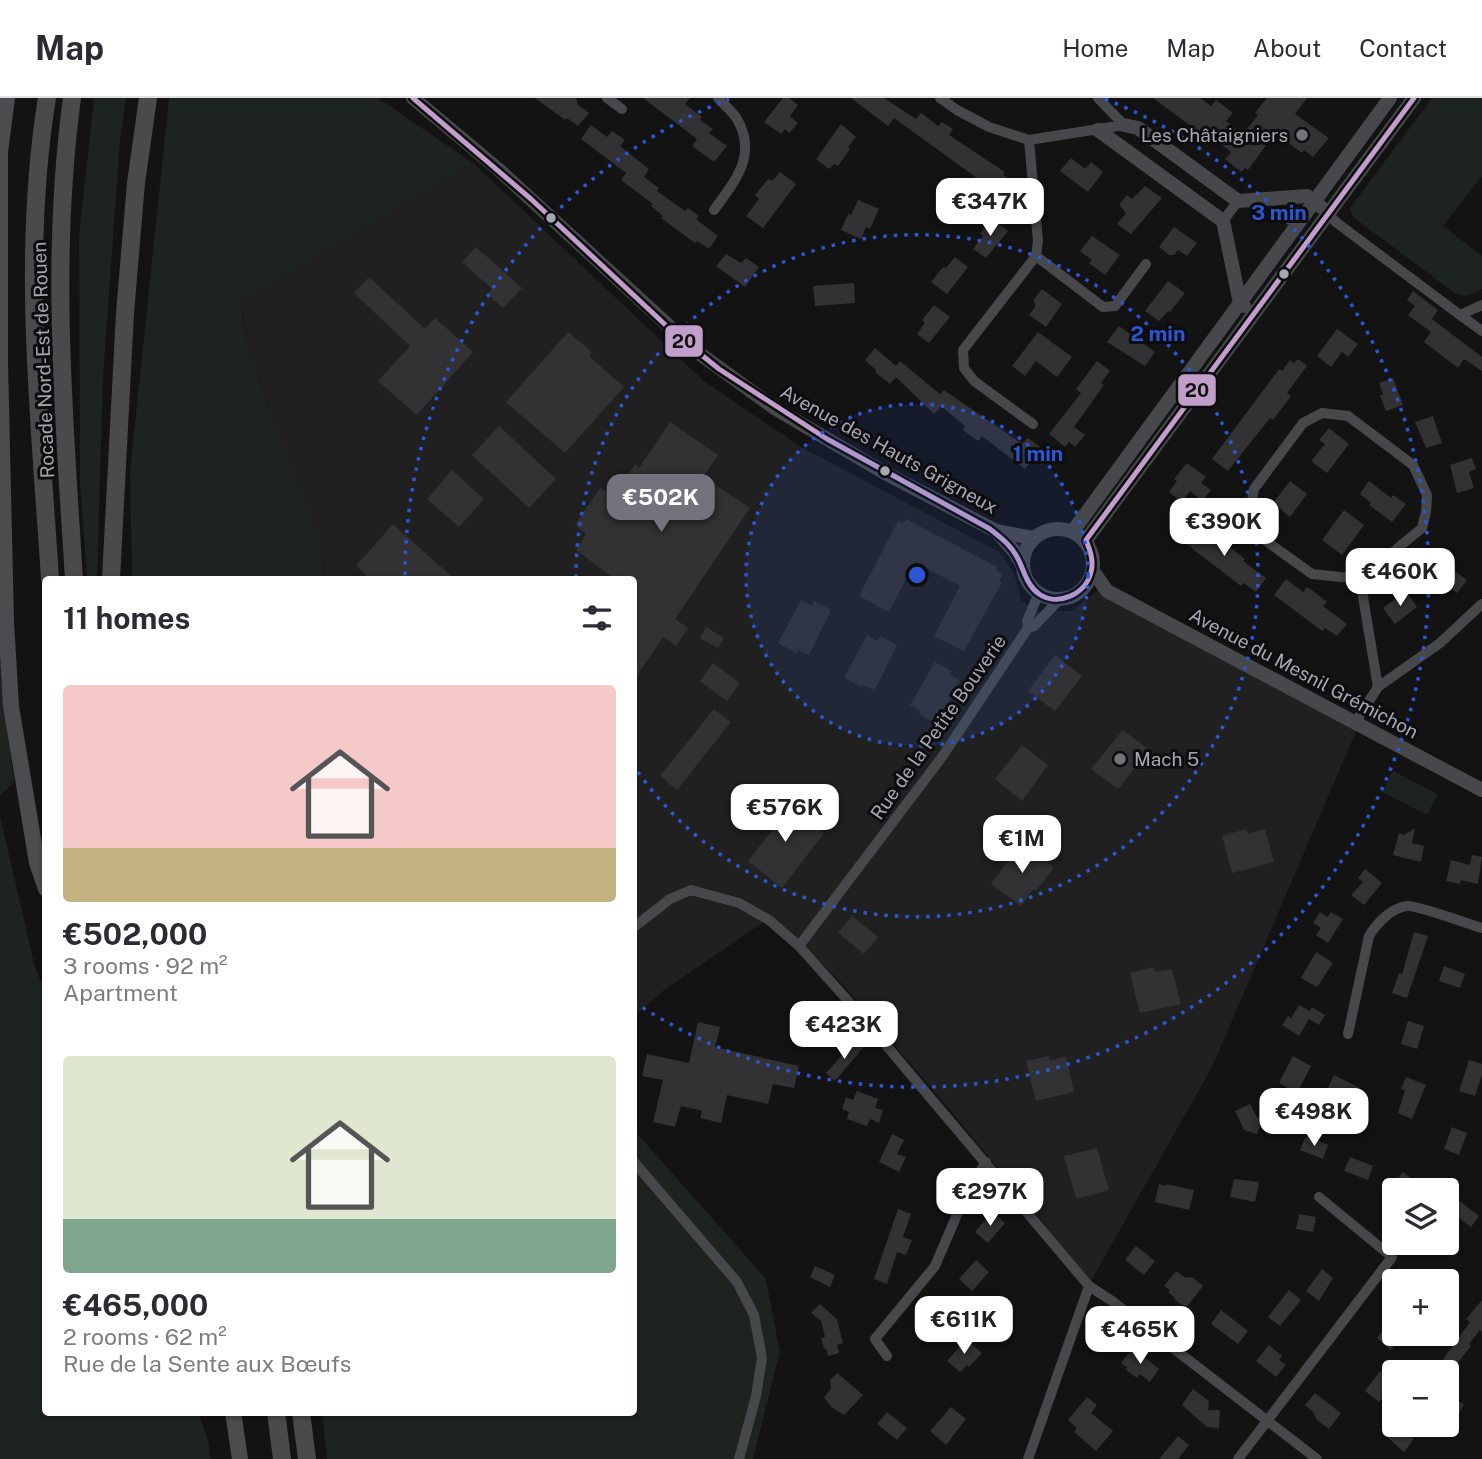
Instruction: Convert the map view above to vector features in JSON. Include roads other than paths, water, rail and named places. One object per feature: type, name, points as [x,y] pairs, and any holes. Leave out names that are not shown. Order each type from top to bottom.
[{"type":"highway","name":"Rocade Nord-Est de Rouen","points":[[47,98],[38,174],[34,286],[50,576]]},
{"type":"highway","name":"Rocade Nord-Est de Rouen","points":[[72,98],[64,161],[59,276],[63,406],[74,576]]},
{"type":"highway","points":[[111,576],[125,313],[136,183],[148,98]]},
{"type":"highway","points":[[277,1416],[282,1459]]},
{"type":"highway","points":[[302,1416],[307,1459]]},
{"type":"main road","points":[[7,98],[0,192],[0,362],[6,622],[11,706],[30,827],[42,877]]},
{"type":"main road","points":[[234,1416],[240,1459]]},
{"type":"street","name":"Avenue des Hauts Grigneux","points":[[413,98],[477,150],[696,351],[776,409],[843,449],[996,531],[1033,538]]},
{"type":"street","points":[[607,98],[622,109]]},
{"type":"street","points":[[714,210],[739,175],[747,146],[737,119],[718,98]]},
{"type":"street","points":[[940,98],[989,127],[1029,140],[1124,125],[1138,128],[1238,201],[1307,196],[1315,200],[1337,223],[1482,331]]},
{"type":"street","points":[[1098,98],[1124,125]]},
{"type":"street","points":[[1080,536],[1240,303],[1390,98]]},
{"type":"street","points":[[1080,536],[1254,313],[1414,98]]},
{"type":"street","points":[[1098,130],[1223,221],[1240,303],[1254,313]]},
{"type":"street","points":[[1029,140],[1038,241],[1036,256],[963,350],[964,368],[974,381],[1033,424]]},
{"type":"street","points":[[1223,221],[1238,201]]},
{"type":"street","points":[[1036,256],[1103,307],[1115,306],[1146,264]]},
{"type":"street","points":[[1460,315],[1482,305]]},
{"type":"street","points":[[1332,412],[1348,416],[1413,465],[1427,495],[1422,528],[1360,579],[1312,574],[1259,536],[1250,511],[1254,489],[1303,423],[1322,413],[1332,412]]},
{"type":"street","points":[[1061,528],[1080,536],[1093,558],[1089,582],[1081,591],[1072,597],[1060,599],[1039,593],[1030,586],[1023,566],[1024,554],[1033,538],[1043,531],[1061,528]]},
{"type":"street","name":"Avenue des Hauts Grigneux","points":[[996,531],[1023,566]]},
{"type":"street","name":"Avenue du Mesnil Grémichon","points":[[1093,570],[1107,591]]},
{"type":"street","points":[[1360,579],[1378,687]]},
{"type":"street","name":"Avenue du Mesnil Grémichon","points":[[1081,591],[1107,591],[1482,790]]},
{"type":"street","name":"Rue de la Petite Bouverie","points":[[1028,628],[1027,621],[1039,593]]},
{"type":"street","name":"Rue de la Petite Bouverie","points":[[799,946],[942,757],[1028,628],[1034,626],[1060,599]]},
{"type":"street","points":[[1355,723],[1378,687],[1440,643],[1482,604]]},
{"type":"street","points":[[637,925],[670,899],[691,890],[739,903],[769,920],[799,946],[986,1162],[1089,1286],[1317,1459]]},
{"type":"street","points":[[1348,1034],[1368,936],[1377,923],[1408,906],[1482,928]]},
{"type":"street","points":[[887,1356],[875,1339],[935,1266],[965,1196],[986,1162]]},
{"type":"street","points":[[637,1165],[737,1282],[754,1315],[762,1358],[756,1396],[739,1459]]},
{"type":"street","points":[[1238,1459],[1392,1257],[1319,1197]]},
{"type":"street","points":[[1028,1459],[1089,1286]]},
{"type":"place","name":"Les Châtaigniers","points":[[1302,135]]},
{"type":"place","name":"Mach 5","points":[[1120,759]]}]
